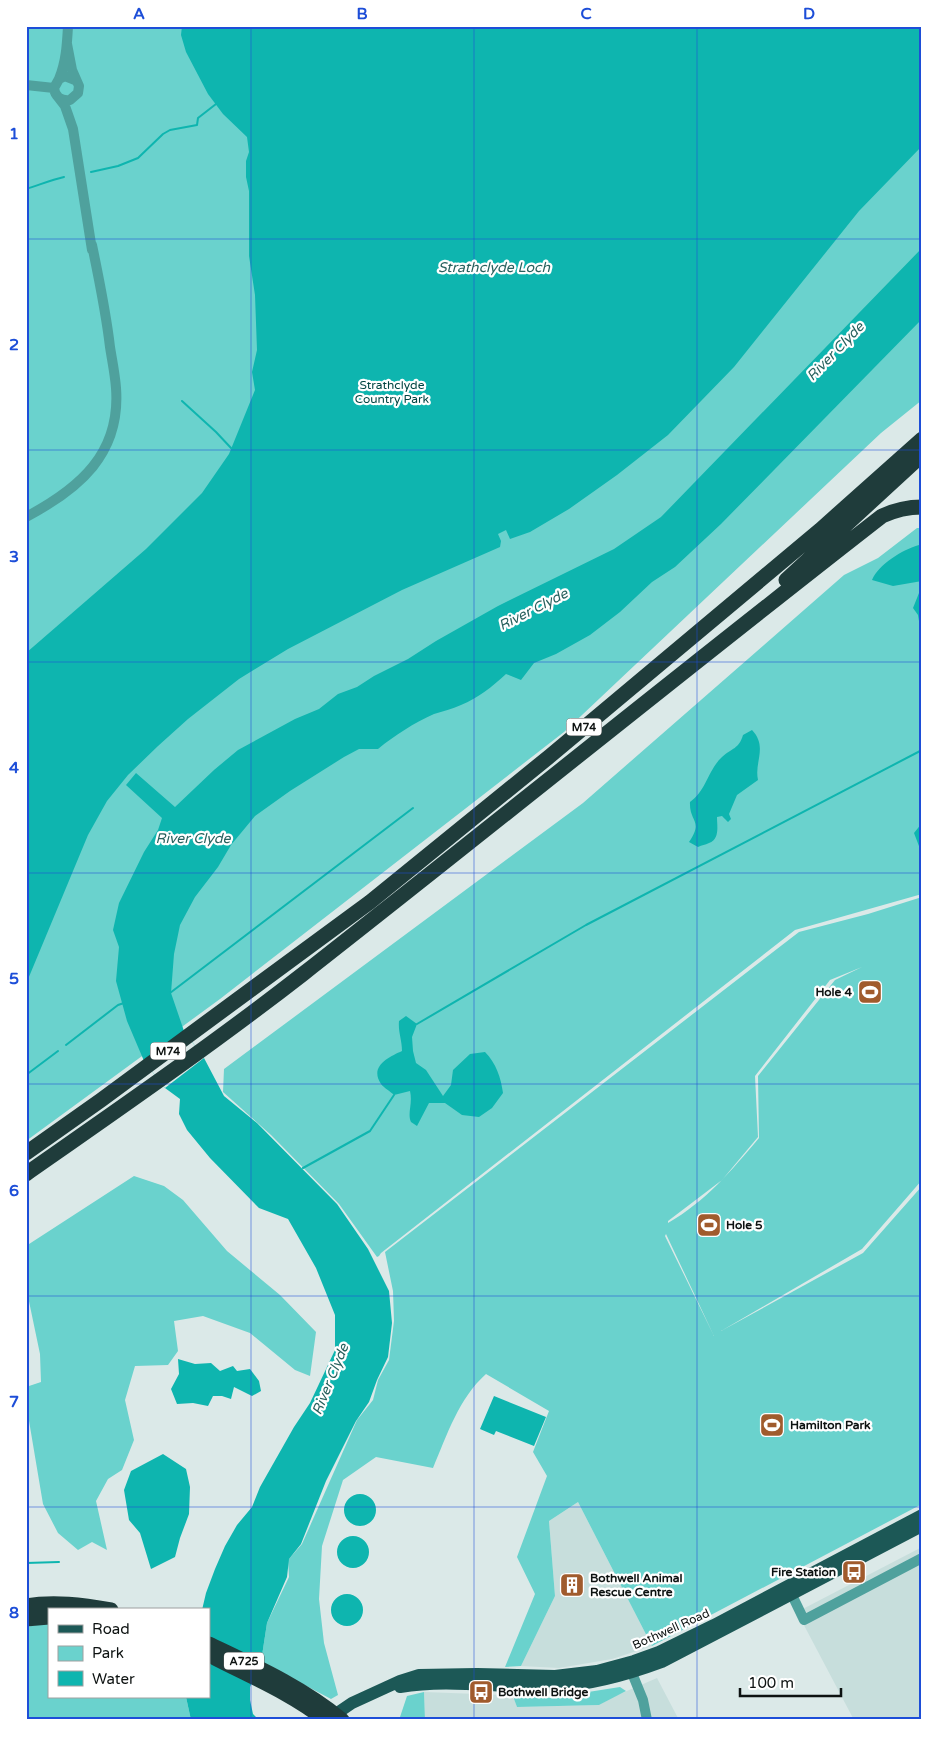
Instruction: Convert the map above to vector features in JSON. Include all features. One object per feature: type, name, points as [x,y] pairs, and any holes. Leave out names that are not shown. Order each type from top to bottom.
[{"type":"highway","name":"M74","points":[[26,1153],[236,1002],[370,902],[550,756],[820,530],[922,439]]},
{"type":"highway","name":"M74","points":[[26,1174],[114,1113],[302,974],[706,654],[922,455]]},
{"type":"highway","points":[[706,654],[882,516],[895,510],[922,507]]},
{"type":"highway","points":[[30,1605],[77,1605],[97,1608]]},
{"type":"highway","points":[[26,1619],[48,1617]]},
{"type":"highway","name":"A725","points":[[210,1645],[277,1684],[326,1720]]},
{"type":"highway","name":"A725","points":[[210,1656],[305,1694],[342,1714]]},
{"type":"main road","name":"Bothwell Road","points":[[326,1720],[342,1714],[381,1690],[400,1681],[420,1675],[555,1676],[597,1671],[634,1661],[658,1652],[714,1625],[922,1515]]},
{"type":"main road","name":"Bothwell Road","points":[[381,1690],[420,1684],[554,1687],[598,1682],[632,1673],[662,1662],[922,1526]]},
{"type":"street","points":[[26,517],[74,488],[90,472],[109,441],[115,404],[116,390],[108,332],[73,129],[57,88],[63,68],[68,26]]},
{"type":"street","points":[[67,44],[78,86],[73,129]]},
{"type":"street","points":[[57,88],[68,76],[75,80]]},
{"type":"street","points":[[26,85],[57,88]]},
{"type":"street","points":[[57,88],[65,101],[70,100],[76,95]]},
{"type":"street","points":[[92,245],[115,404]]},
{"type":"street","points":[[792,1594],[804,1620],[922,1558]]},
{"type":"street","points":[[632,1673],[643,1700],[647,1720]]},
{"type":"shaded area","points":[[578,1502],[652,1646],[612,1659],[559,1668],[521,1666],[555,1596],[549,1521]]},
{"type":"shaded area","points":[[922,1547],[922,1720],[854,1720],[797,1612]]},
{"type":"shaded area","points":[[657,1678],[679,1720],[425,1720],[424,1692],[504,1695],[514,1699],[517,1707],[599,1705]]},
{"type":"green space","name":"Strathclyde Country Park","points":[[26,26],[922,26],[922,400],[881,433],[564,732],[220,999],[26,1141]]},
{"type":"green space","points":[[917,528],[922,528],[922,894],[795,930],[377,1257],[339,1204],[271,1135],[223,1092],[224,1069],[583,803],[844,575],[878,558]]},
{"type":"green space","points":[[922,897],[922,1180],[862,1249],[721,1331],[863,1253],[922,1186],[922,1504],[652,1646],[578,1502],[549,1521],[555,1596],[521,1666],[505,1667],[535,1594],[517,1557],[547,1476],[533,1452],[549,1411],[486,1374],[468,1394],[461,1406],[433,1468],[376,1457],[343,1480],[322,1546],[319,1599],[324,1643],[338,1695],[331,1699],[261,1662],[267,1623],[289,1577],[288,1560],[302,1544],[357,1420],[373,1400],[378,1380],[389,1360],[394,1321],[393,1291],[385,1252],[799,932],[868,914]],"holes":[[[862,967],[835,980],[758,1076],[759,1138],[724,1178],[758,1137],[755,1076],[830,980]],[[721,1181],[682,1214],[668,1223],[668,1221]],[[666,1234],[714,1336],[665,1236]]]},
{"type":"green space","points":[[134,1176],[164,1186],[183,1200],[227,1251],[280,1295],[316,1332],[310,1376],[295,1370],[250,1333],[203,1316],[174,1321],[178,1351],[168,1365],[135,1366],[125,1400],[134,1440],[122,1470],[108,1479],[96,1501],[107,1550],[92,1542],[78,1550],[58,1533],[43,1504],[26,1403],[26,1387],[41,1382],[40,1354],[26,1287],[26,1246]]},
{"type":"green space","points":[[48,1623],[48,1698],[186,1698],[191,1720],[26,1720],[26,1627]]},
{"type":"green space","points":[[620,1687],[626,1691],[599,1705],[517,1707],[514,1699],[516,1694],[550,1698]]},
{"type":"green space","points":[[424,1692],[425,1720],[399,1720],[407,1696]]},
{"type":"water","name":"Strathclyde Loch","points":[[182,26],[922,26],[922,146],[859,211],[734,367],[668,435],[617,475],[569,509],[530,532],[510,539],[506,530],[498,534],[501,541],[500,547],[402,590],[288,649],[239,679],[188,719],[158,746],[128,775],[107,801],[88,835],[26,984],[26,653],[146,549],[202,493],[229,454],[255,390],[252,372],[257,350],[255,295],[249,256],[249,191],[246,177],[246,161],[249,152],[247,137],[223,114],[208,94],[186,52],[181,35]]},
{"type":"water","name":"River Clyde","points":[[922,248],[922,319],[721,524],[675,567],[652,582],[620,612],[590,635],[556,654],[534,663],[521,680],[506,674],[473,699],[419,721],[378,749],[359,749],[290,791],[255,816],[231,845],[218,867],[195,897],[180,925],[174,954],[171,993],[184,1031],[204,1058],[224,1096],[257,1123],[337,1204],[368,1249],[389,1291],[392,1323],[388,1357],[369,1402],[356,1421],[326,1481],[301,1544],[289,1559],[287,1577],[267,1623],[261,1662],[250,1687],[253,1714],[259,1720],[191,1720],[186,1698],[210,1698],[210,1608],[202,1608],[206,1593],[225,1546],[237,1525],[252,1507],[260,1487],[310,1403],[335,1350],[335,1315],[316,1268],[288,1219],[259,1208],[210,1158],[187,1130],[179,1114],[180,1099],[165,1088],[144,1061],[127,1021],[116,981],[119,947],[113,930],[119,903],[144,852],[158,830],[162,818],[126,785],[136,773],[175,807],[238,750],[295,719],[319,709],[338,694],[357,687],[408,659],[498,606],[614,549],[661,517]]},
{"type":"water","points":[[919,545],[922,546],[922,581],[893,586],[872,580],[885,563],[905,550]]},
{"type":"water","points":[[922,592],[921,633],[918,615],[913,608],[919,593]]},
{"type":"water","points":[[752,730],[757,736],[760,749],[758,780],[737,795],[729,814],[731,819],[728,822],[722,816],[717,817],[715,839],[698,847],[689,842],[696,825],[690,809],[690,802],[700,792],[717,762],[737,746],[743,735]]},
{"type":"water","points":[[922,823],[922,854],[914,833]]},
{"type":"water","points":[[406,1016],[417,1024],[412,1037],[416,1063],[426,1070],[443,1096],[451,1085],[453,1070],[470,1054],[485,1052],[497,1071],[503,1093],[492,1108],[479,1117],[462,1115],[445,1103],[429,1103],[417,1126],[411,1122],[410,1091],[394,1095],[381,1084],[377,1072],[386,1059],[402,1051],[399,1021]]},
{"type":"water","points":[[178,1359],[195,1364],[211,1363],[220,1371],[233,1366],[237,1371],[250,1369],[259,1381],[261,1391],[252,1396],[234,1387],[231,1399],[213,1396],[208,1406],[193,1403],[177,1404],[171,1389],[179,1374]]},
{"type":"water","points":[[494,1396],[546,1417],[534,1446],[496,1431],[494,1435],[480,1429]]},
{"type":"water","points":[[163,1454],[186,1469],[190,1487],[189,1514],[175,1557],[151,1569],[140,1533],[129,1520],[124,1490],[131,1471]]},
{"type":"water","points":[[360,1494],[366,1495],[371,1499],[375,1504],[375,1516],[371,1521],[366,1525],[360,1526],[354,1525],[349,1521],[345,1516],[344,1510],[345,1504],[349,1499],[354,1495]]},
{"type":"water","points":[[353,1536],[359,1537],[364,1541],[368,1546],[368,1558],[364,1563],[359,1567],[353,1568],[347,1567],[342,1563],[338,1558],[337,1552],[338,1546],[342,1541],[347,1537]]},
{"type":"water","points":[[347,1594],[353,1595],[358,1599],[362,1604],[362,1616],[358,1621],[353,1625],[347,1626],[341,1625],[336,1621],[332,1616],[331,1610],[332,1604],[336,1599],[341,1595]]},
{"type":"pier","points":[[184,1031],[204,1058],[165,1088],[144,1061]]},
{"type":"waterway","points":[[91,172],[118,166],[138,158],[163,134],[170,130],[197,125],[198,118],[216,104]]},
{"type":"waterway","points":[[26,189],[64,177]]},
{"type":"waterway","points":[[182,401],[231,448]]},
{"type":"waterway","points":[[417,1024],[586,925],[922,750]]},
{"type":"waterway","points":[[170,993],[413,808]]},
{"type":"waterway","points":[[66,1045],[118,1005],[124,1003]]},
{"type":"waterway","points":[[26,1075],[58,1051]]},
{"type":"waterway","points":[[303,1168],[370,1131],[394,1095]]},
{"type":"waterway","points":[[26,1563],[59,1562]]},
{"type":"place","name":"Hole 4","points":[[870,992]]},
{"type":"place","name":"Hole 5","points":[[709,1225]]},
{"type":"place","name":"Hamilton Park","points":[[772,1425]]},
{"type":"place","name":"Fire Station","points":[[854,1572]]},
{"type":"place","name":"Bothwell Animal Rescue Centre","points":[[572,1585]]},
{"type":"place","name":"Bothwell Bridge","points":[[481,1692]]}]
